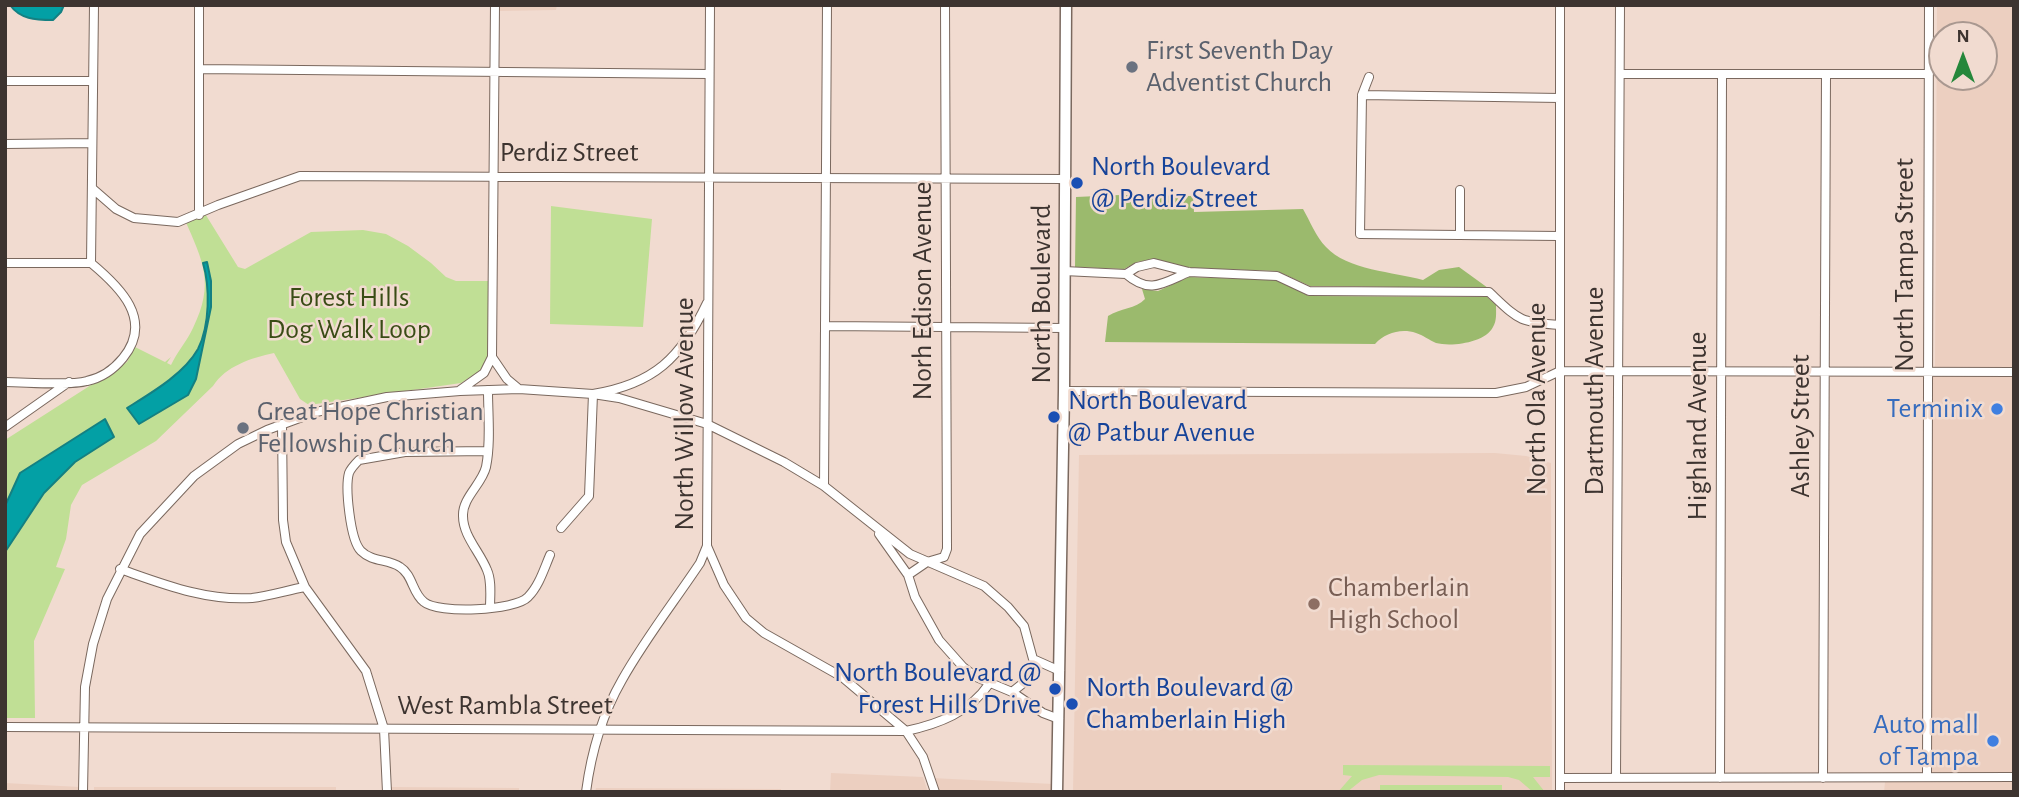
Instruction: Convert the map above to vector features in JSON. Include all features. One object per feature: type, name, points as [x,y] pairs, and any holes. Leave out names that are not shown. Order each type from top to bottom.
[{"type":"street","points":[[92,262],[94,5]]},
{"type":"street","points":[[199,5],[199,215]]},
{"type":"street","points":[[460,391],[484,373],[492,357],[495,5]]},
{"type":"street","name":"North Willow Avenue","points":[[586,792],[589,770],[601,729],[621,681],[700,563],[707,546],[710,5]]},
{"type":"street","points":[[824,486],[827,5]]},
{"type":"street","name":"Norh Edison Avenue","points":[[927,562],[944,557],[947,549],[945,5]]},
{"type":"street","name":"North Boulevard","points":[[1057,792],[1064,391],[1066,5]]},
{"type":"street","name":"North Ola Avenue","points":[[1560,5],[1560,792]]},
{"type":"street","name":"Dartmouth Avenue","points":[[1616,777],[1620,5]]},
{"type":"street","points":[[200,69],[709,74]]},
{"type":"street","points":[[1620,74],[1928,74]]},
{"type":"street","name":"Highland Avenue","points":[[1720,778],[1722,74]]},
{"type":"street","name":"Ashley Street","points":[[1823,778],[1826,74]]},
{"type":"street","points":[[1369,77],[1362,95],[1360,234],[1559,236]]},
{"type":"street","points":[[5,81],[93,81]]},
{"type":"street","name":"North Tampa Street","points":[[1927,778],[1929,91]]},
{"type":"street","points":[[1362,95],[1560,98]]},
{"type":"street","points":[[5,144],[92,143]]},
{"type":"street","name":"Perdiz Street","points":[[93,188],[116,209],[134,218],[178,222],[300,176],[1064,179]]},
{"type":"street","points":[[1460,190],[1460,235]]},
{"type":"street","points":[[5,263],[92,262],[114,282],[129,302],[136,334],[130,349],[116,367],[86,382],[5,382]]},
{"type":"street","points":[[1064,271],[1126,274],[1137,267],[1154,263],[1189,272],[1277,276],[1309,291],[1489,292],[1521,320],[1560,325]]},
{"type":"street","points":[[1126,274],[1134,281],[1156,286],[1189,272]]},
{"type":"street","points":[[593,394],[620,390],[654,372],[677,353],[692,334],[708,300]]},
{"type":"street","points":[[826,326],[1064,328]]},
{"type":"street","points":[[492,357],[507,379],[519,389]]},
{"type":"street","points":[[1064,391],[1496,393],[1526,387],[1560,371],[2014,372]]},
{"type":"street","points":[[5,427],[69,382]]},
{"type":"street","points":[[83,792],[85,687],[93,644],[107,599],[140,534],[194,476],[238,444],[316,412],[387,397],[519,389],[593,394],[619,398],[707,424],[773,456],[824,486],[910,554],[984,586],[1008,607],[1024,626],[1035,660],[1031,677],[1012,692]]},
{"type":"street","points":[[488,390],[487,451],[482,479],[463,509],[463,517],[468,536],[487,569],[490,580],[490,608]]},
{"type":"street","points":[[561,528],[589,496],[593,394]]},
{"type":"street","points":[[282,424],[286,541],[305,587],[366,671],[384,729],[387,792]]},
{"type":"street","points":[[487,451],[418,452],[359,460],[348,475],[355,543],[362,553],[375,560],[400,567],[408,574],[416,595],[433,607],[490,608],[512,605],[527,599],[540,579],[550,555]]},
{"type":"street","points":[[873,526],[908,575],[915,597],[939,640],[963,667],[989,684],[1012,692],[1043,713],[1059,719]]},
{"type":"street","points":[[707,546],[724,586],[746,618],[764,633],[842,677],[906,731],[923,757],[935,792]]},
{"type":"street","points":[[908,575],[927,562]]},
{"type":"street","points":[[120,569],[188,592],[218,597],[253,598],[305,587]]},
{"type":"street","points":[[1035,660],[1060,671]]},
{"type":"street","name":"West Rambla Street","points":[[5,727],[906,731],[926,727],[953,716],[973,703],[989,684]]},
{"type":"street","points":[[1560,778],[2014,777]]},
{"type":"shaded area","points":[[499,5],[557,5],[556,10],[499,11]]},
{"type":"shaded area","points":[[1937,5],[2014,5],[2014,368],[1935,367],[1937,91],[1998,91],[1998,21],[1937,21]]},
{"type":"shaded area","points":[[1931,376],[2014,377],[2014,773],[1931,773]]},
{"type":"shaded area","name":"Chamberlain High School","points":[[1495,453],[1526,456],[1551,463],[1552,792],[1073,792],[1079,455]]},
{"type":"shaded area","points":[[831,773],[923,777],[928,792],[830,792]]},
{"type":"shaded area","points":[[932,778],[1053,784],[1053,792],[938,792]]},
{"type":"shaded area","points":[[1885,782],[2014,782],[2014,792],[1884,792]]},
{"type":"shaded area","points":[[5,783],[79,787],[79,792],[5,792]]},
{"type":"shaded area","points":[[94,787],[336,787],[336,792],[94,792]]},
{"type":"shaded area","points":[[390,787],[519,788],[519,792],[391,792]]},
{"type":"shaded area","points":[[596,788],[781,789],[781,792],[595,792]]},
{"type":"green space","points":[[1193,196],[1194,212],[1303,209],[1322,243],[1346,261],[1423,280],[1439,270],[1459,267],[1488,288],[1310,286],[1277,271],[1189,268],[1155,259],[1137,262],[1124,269],[1075,267],[1076,197]]},
{"type":"green space","points":[[551,206],[652,219],[643,327],[550,324]]},
{"type":"green space","name":"Forest Hills Dog Walk Loop","points":[[204,212],[238,267],[245,269],[311,232],[363,230],[386,234],[408,246],[446,277],[456,281],[493,281],[492,357],[478,372],[461,383],[309,405],[300,399],[274,353],[248,360],[225,373],[156,441],[82,485],[71,505],[66,539],[56,567],[65,569],[34,641],[35,718],[5,718],[5,440],[127,362],[135,347],[165,362],[171,357],[167,363],[171,365],[193,328],[204,298],[204,273],[185,220]]},
{"type":"green space","points":[[1189,277],[1276,280],[1309,296],[1487,297],[1496,305],[1496,319],[1493,327],[1483,337],[1450,344],[1436,343],[1419,334],[1405,331],[1388,334],[1375,344],[1105,342],[1108,316],[1133,307],[1145,299],[1142,289],[1158,291]]},
{"type":"green space","points":[[1343,765],[1550,766],[1550,777],[1533,777],[1545,792],[1533,792],[1519,780],[1508,777],[1379,775],[1362,780],[1347,792],[1338,792],[1352,776],[1343,775]]},
{"type":"green space","points":[[1380,785],[1502,785],[1502,792],[1380,792]]},
{"type":"water","points":[[10,5],[64,5],[53,20],[40,20],[18,13]]},
{"type":"water","points":[[207,262],[211,281],[211,307],[196,379],[188,395],[139,424],[127,408],[176,375],[198,349],[207,318],[208,294],[203,263]]},
{"type":"water","points":[[105,419],[114,437],[75,462],[44,493],[5,552],[5,506],[20,473]]},
{"type":"place","name":"First Seventh Day Adventist Church","points":[[1132,67]]},
{"type":"place","name":"North Boulevard @ Perdiz Street","points":[[1077,183]]},
{"type":"place","name":"Terminix","points":[[1997,409]]},
{"type":"place","name":"North Boulevard @ Patbur Avenue","points":[[1054,417]]},
{"type":"place","name":"Great Hope Christian Fellowship Church","points":[[243,428]]},
{"type":"place","name":"Chamberlain High School","points":[[1314,604]]},
{"type":"place","name":"North Boulevard @ Forest Hills Drive","points":[[1055,689]]},
{"type":"place","name":"North Boulevard @ Chamberlain High","points":[[1072,704]]},
{"type":"place","name":"Auto mall of Tampa","points":[[1993,741]]}]
